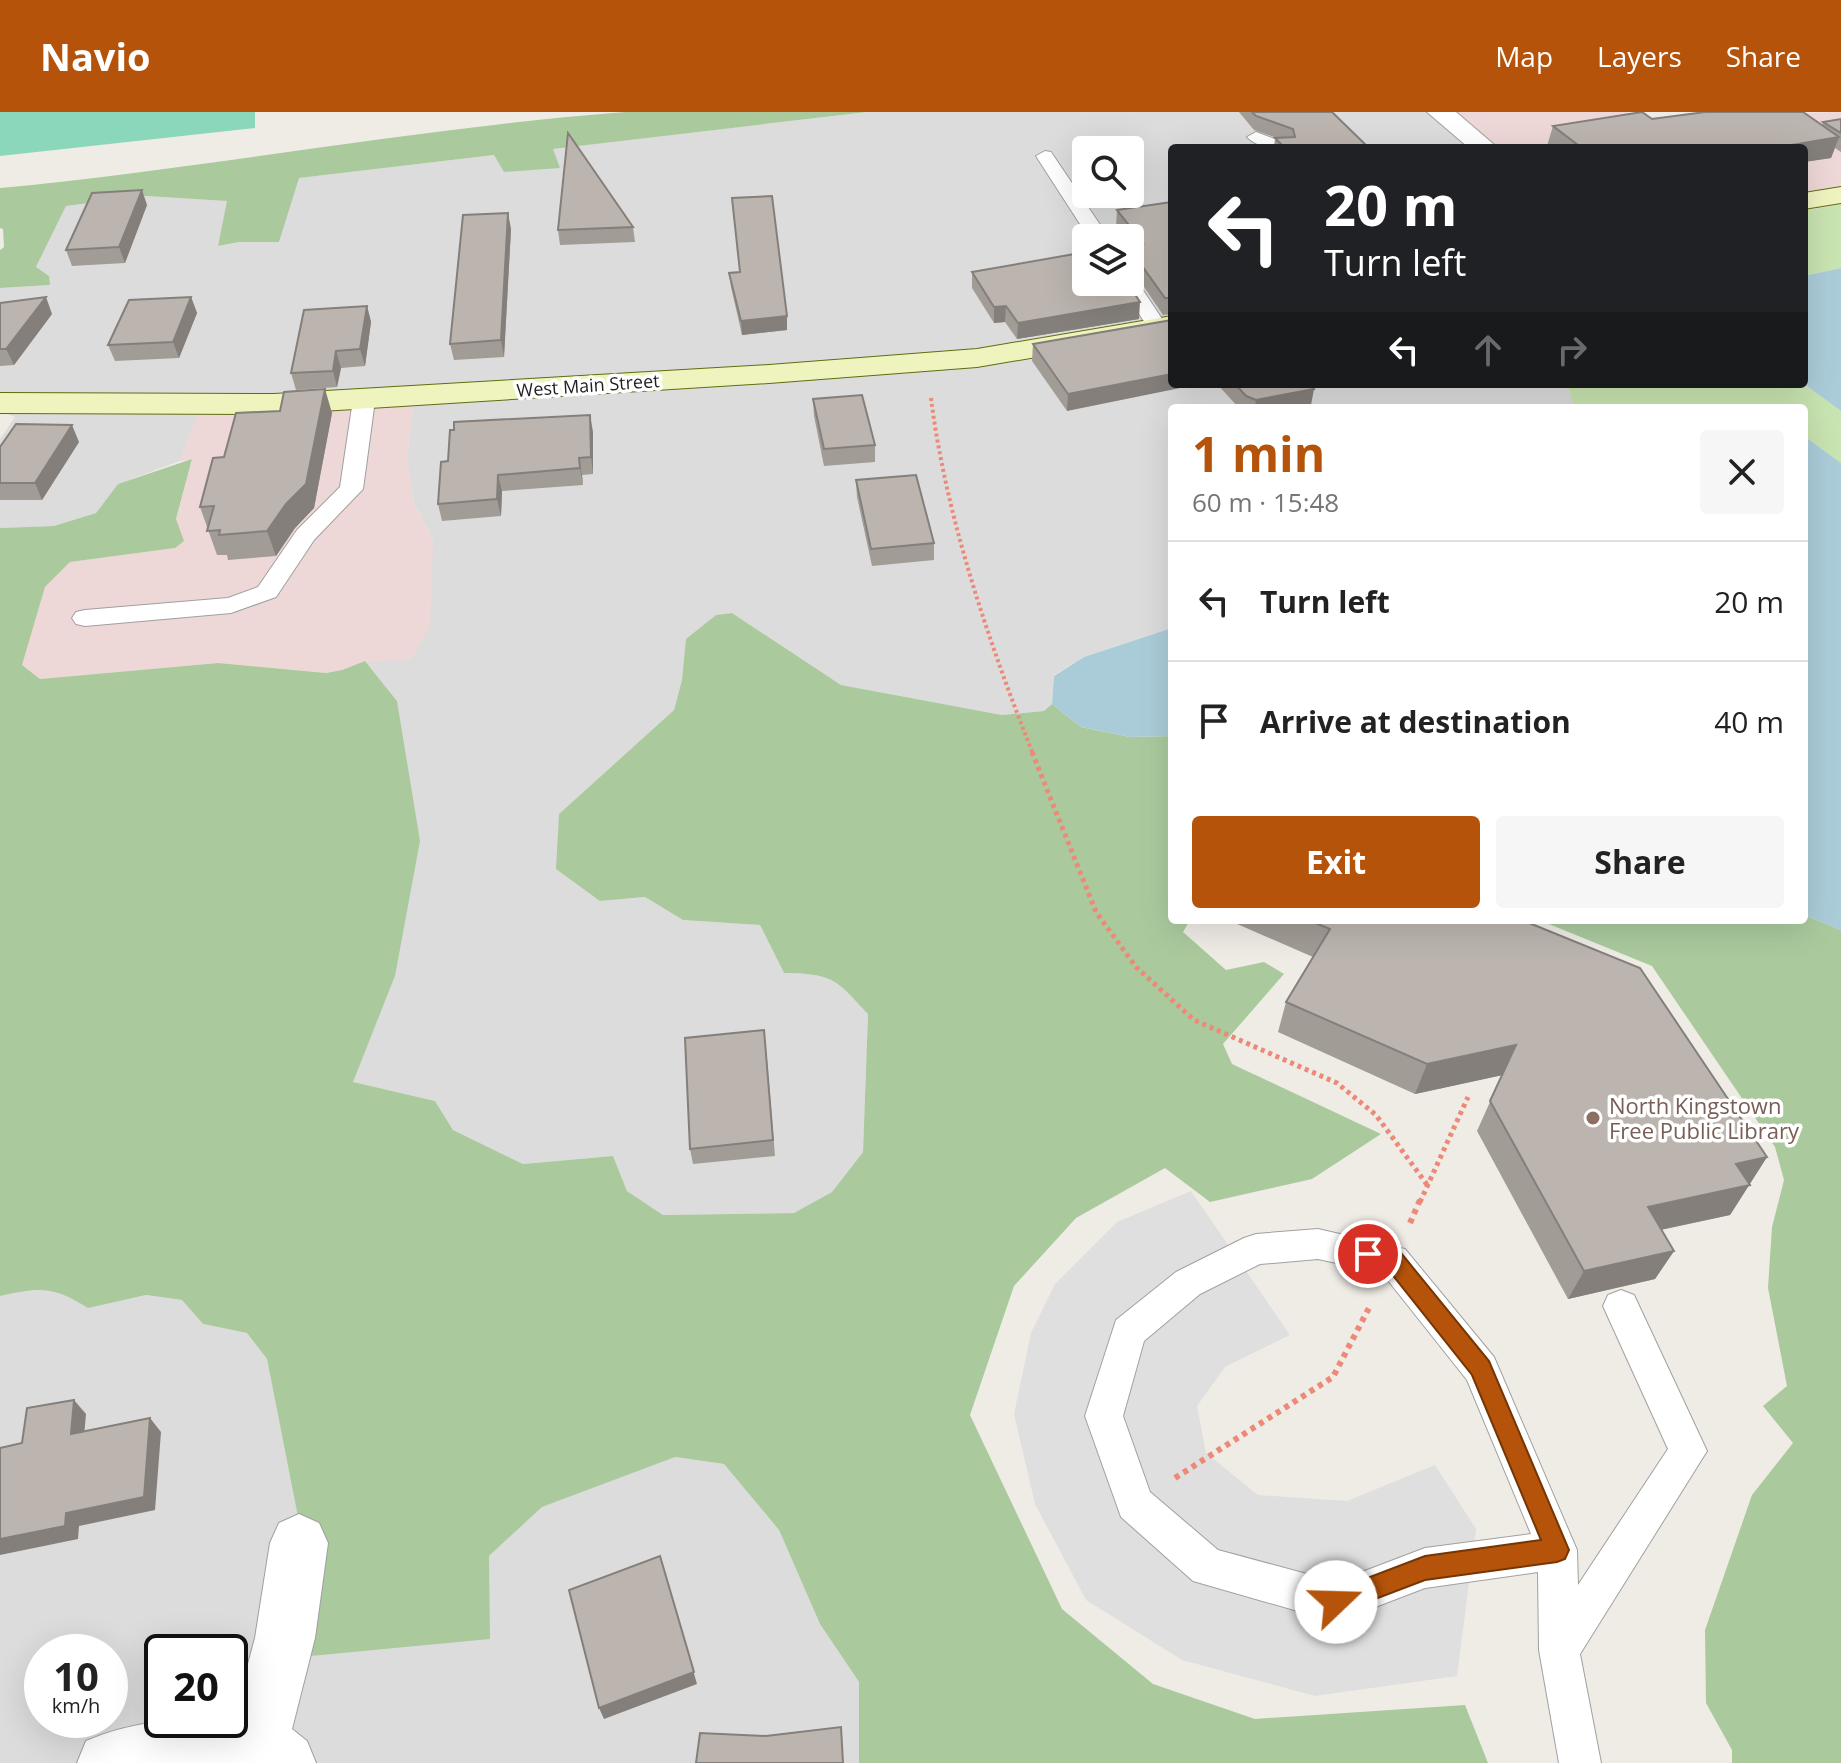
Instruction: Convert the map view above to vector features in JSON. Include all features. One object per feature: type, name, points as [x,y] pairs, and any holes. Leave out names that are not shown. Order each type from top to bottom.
[{"type":"main road","points":[[1808,200],[1841,195]]},
{"type":"main road","name":"West Main Street","points":[[0,403],[274,404],[364,400],[925,362],[1046,349],[1165,326]]},
{"type":"street","points":[[1440,112],[1480,144]]},
{"type":"street","points":[[108,1763],[227,1742],[271,1754],[299,1543]]},
{"type":"lane","points":[[1256,137],[1273,144]]},
{"type":"lane","points":[[1045,156],[1090,224]]},
{"type":"lane","points":[[1140,296],[1165,326]]},
{"type":"lane","points":[[85,618],[231,605],[267,592],[305,535],[351,489],[364,400]]},
{"type":"lane","points":[[1557,1550],[1425,1568],[1336,1602],[1207,1567],[1135,1504],[1104,1416],[1129,1332],[1188,1283],[1256,1249],[1318,1244],[1393,1260],[1481,1369],[1557,1550],[1559,1650],[1580,1763]]},
{"type":"lane","points":[[1559,1650],[1688,1451],[1621,1306]]},
{"type":"path","points":[[925,362],[939,462],[985,618],[1031,749],[1096,912],[1136,967],[1194,1020],[1337,1083],[1376,1115],[1428,1186]]},
{"type":"path","points":[[1135,1504],[1333,1377],[1393,1260],[1468,1097]]},
{"type":"shaded area","points":[[867,112],[1441,112],[1481,144],[1168,144],[1168,388],[1568,388],[1573,404],[1168,404],[1168,629],[1084,657],[1054,675],[1052,704],[1044,711],[1002,715],[841,685],[732,613],[716,615],[687,639],[682,680],[674,710],[559,814],[600,901],[645,897],[683,920],[760,925],[784,973],[817,974],[834,979],[868,1014],[863,1152],[832,1192],[794,1213],[663,1215],[627,1191],[613,1156],[523,1164],[453,1130],[435,1101],[352,1082],[395,976],[397,701],[365,661],[410,659],[433,541],[414,503],[407,462],[413,402],[200,409],[180,461],[118,484],[96,513],[54,526],[0,528],[0,439],[15,417],[0,411],[0,288],[50,285],[36,267],[66,206],[145,196],[228,201],[218,246],[239,242],[279,242],[298,178],[494,155],[560,168],[552,149]]},
{"type":"shaded area","points":[[1441,112],[1625,112],[1646,117],[1841,112],[1841,204],[1808,210],[1808,144],[1481,144]]},
{"type":"shaded area","points":[[413,402],[407,462],[414,503],[433,541],[430,627],[410,660],[365,661],[326,673],[218,663],[40,679],[21,665],[45,587],[70,562],[175,548],[176,519],[192,460],[180,461],[199,409]]},
{"type":"shaded area","points":[[1191,1191],[1290,1335],[1225,1367],[1197,1406],[1206,1453],[1258,1495],[1347,1501],[1435,1465],[1476,1529],[1457,1676],[1315,1696],[1182,1660],[1086,1600],[1035,1504],[1014,1414],[1031,1333],[1055,1284],[1117,1222]]},
{"type":"shaded area","points":[[35,1288],[62,1291],[88,1307],[146,1295],[182,1300],[203,1324],[247,1333],[267,1359],[307,1563],[489,1556],[542,1507],[674,1457],[724,1464],[779,1530],[820,1624],[859,1682],[859,1763],[0,1763],[0,1296]]},
{"type":"green space","points":[[0,112],[255,112],[255,128],[0,156]]},
{"type":"green space","points":[[625,112],[867,112],[553,149],[560,168],[504,172],[494,155],[299,178],[279,242],[239,242],[218,246],[227,201],[145,196],[66,206],[36,267],[49,276],[50,285],[0,288],[0,250],[4,247],[3,229],[0,228],[0,188],[469,128]]},
{"type":"green space","points":[[1841,204],[1841,268],[1808,275],[1808,210]]},
{"type":"green space","points":[[1808,387],[1841,411],[1841,463],[1808,439],[1808,404],[1573,404],[1568,388]]},
{"type":"green space","points":[[192,459],[176,519],[184,541],[175,548],[70,562],[45,587],[22,665],[40,679],[218,663],[326,673],[365,661],[397,701],[420,841],[395,976],[353,1082],[435,1101],[453,1130],[523,1164],[613,1156],[627,1191],[663,1215],[794,1213],[832,1192],[863,1152],[868,1014],[848,993],[824,977],[784,973],[760,925],[683,920],[645,897],[600,901],[556,869],[559,814],[674,710],[682,680],[686,639],[716,615],[732,613],[841,685],[1002,715],[1044,711],[1052,704],[1081,727],[1130,737],[1168,736],[1168,924],[1188,924],[1183,932],[1226,970],[1264,962],[1284,974],[1223,1044],[1232,1064],[1381,1134],[1312,1179],[1210,1202],[1165,1168],[1076,1218],[1014,1286],[970,1415],[1062,1609],[1153,1684],[1255,1719],[1465,1705],[1488,1763],[859,1763],[859,1682],[820,1624],[779,1530],[724,1464],[675,1457],[542,1507],[489,1556],[490,1639],[300,1657],[307,1563],[267,1359],[247,1333],[203,1324],[182,1300],[146,1295],[88,1308],[46,1290],[0,1296],[0,528],[54,526],[96,513],[118,484]]},
{"type":"green space","points":[[1808,917],[1841,930],[1841,1763],[1732,1763],[1732,1750],[1706,1703],[1705,1630],[1752,1495],[1793,1443],[1763,1406],[1787,1386],[1768,1288],[1772,1227],[1784,1180],[1775,1147],[1652,966],[1549,924],[1808,924]]},
{"type":"water","points":[[1841,268],[1841,411],[1808,387],[1808,275]]},
{"type":"water","points":[[1808,439],[1841,463],[1841,930],[1808,917]]},
{"type":"water","points":[[1168,629],[1168,736],[1130,737],[1081,727],[1052,704],[1054,676],[1084,657]]},
{"type":"building","points":[[1252,112],[1332,112],[1365,144],[1281,144],[1275,138],[1295,137],[1293,129]]},
{"type":"building","points":[[1642,112],[1652,119],[1705,112],[1803,112],[1839,137],[1798,144],[1577,144],[1553,126]]},
{"type":"building","points":[[1841,119],[1841,133],[1823,122]]},
{"type":"building","points":[[568,133],[633,227],[558,230]]},
{"type":"building","points":[[142,190],[119,247],[66,250],[92,193]]},
{"type":"building","points":[[772,196],[787,316],[741,321],[729,273],[740,272],[732,198]]},
{"type":"building","points":[[1168,202],[1168,298],[1144,269],[1144,224],[1128,224],[1117,210]]},
{"type":"building","points":[[508,213],[501,340],[450,344],[463,215]]},
{"type":"building","points":[[1072,254],[1072,296],[1136,296],[1140,302],[1018,323],[1006,306],[994,307],[972,272]]},
{"type":"building","points":[[46,297],[6,349],[0,349],[0,303]]},
{"type":"building","points":[[191,297],[173,342],[108,345],[129,300]]},
{"type":"building","points":[[367,306],[360,349],[336,351],[333,371],[291,373],[304,310]]},
{"type":"building","points":[[1168,321],[1168,375],[1068,394],[1033,344]]},
{"type":"building","points":[[1239,388],[1314,389],[1256,400],[1246,396]]},
{"type":"building","points":[[325,389],[306,484],[286,504],[267,531],[219,535],[220,530],[207,531],[214,506],[200,507],[213,458],[224,457],[236,413],[280,411],[284,392]]},
{"type":"building","points":[[862,395],[875,445],[824,449],[813,399]]},
{"type":"building","points":[[590,415],[591,457],[579,458],[580,468],[498,475],[497,499],[438,504],[441,462],[448,461],[450,430],[454,430],[454,422]]},
{"type":"building","points":[[16,424],[72,425],[35,483],[0,483],[0,447]]},
{"type":"building","points":[[916,475],[934,543],[871,549],[856,480]]},
{"type":"building","name":"North Kingstown Free Public Library","points":[[1318,924],[1532,924],[1640,968],[1767,1157],[1736,1164],[1750,1185],[1648,1207],[1674,1251],[1584,1271],[1490,1101],[1516,1045],[1427,1064],[1286,1002],[1330,929]]},
{"type":"building","points":[[764,1030],[773,1140],[690,1149],[685,1038]]},
{"type":"building","points":[[74,1400],[71,1434],[150,1418],[144,1497],[66,1513],[65,1526],[0,1539],[0,1448],[22,1443],[27,1408]]},
{"type":"building","points":[[660,1556],[694,1672],[599,1708],[569,1590]]},
{"type":"building","points":[[841,1727],[843,1763],[696,1763],[700,1733],[766,1736]]},
{"type":"place","name":"North Kingstown Free Public Library","points":[[1593,1118]]},
{"type":"route","points":[[1336,1602],[1425,1568],[1557,1550],[1481,1369],[1393,1260],[1368,1254]]}]
